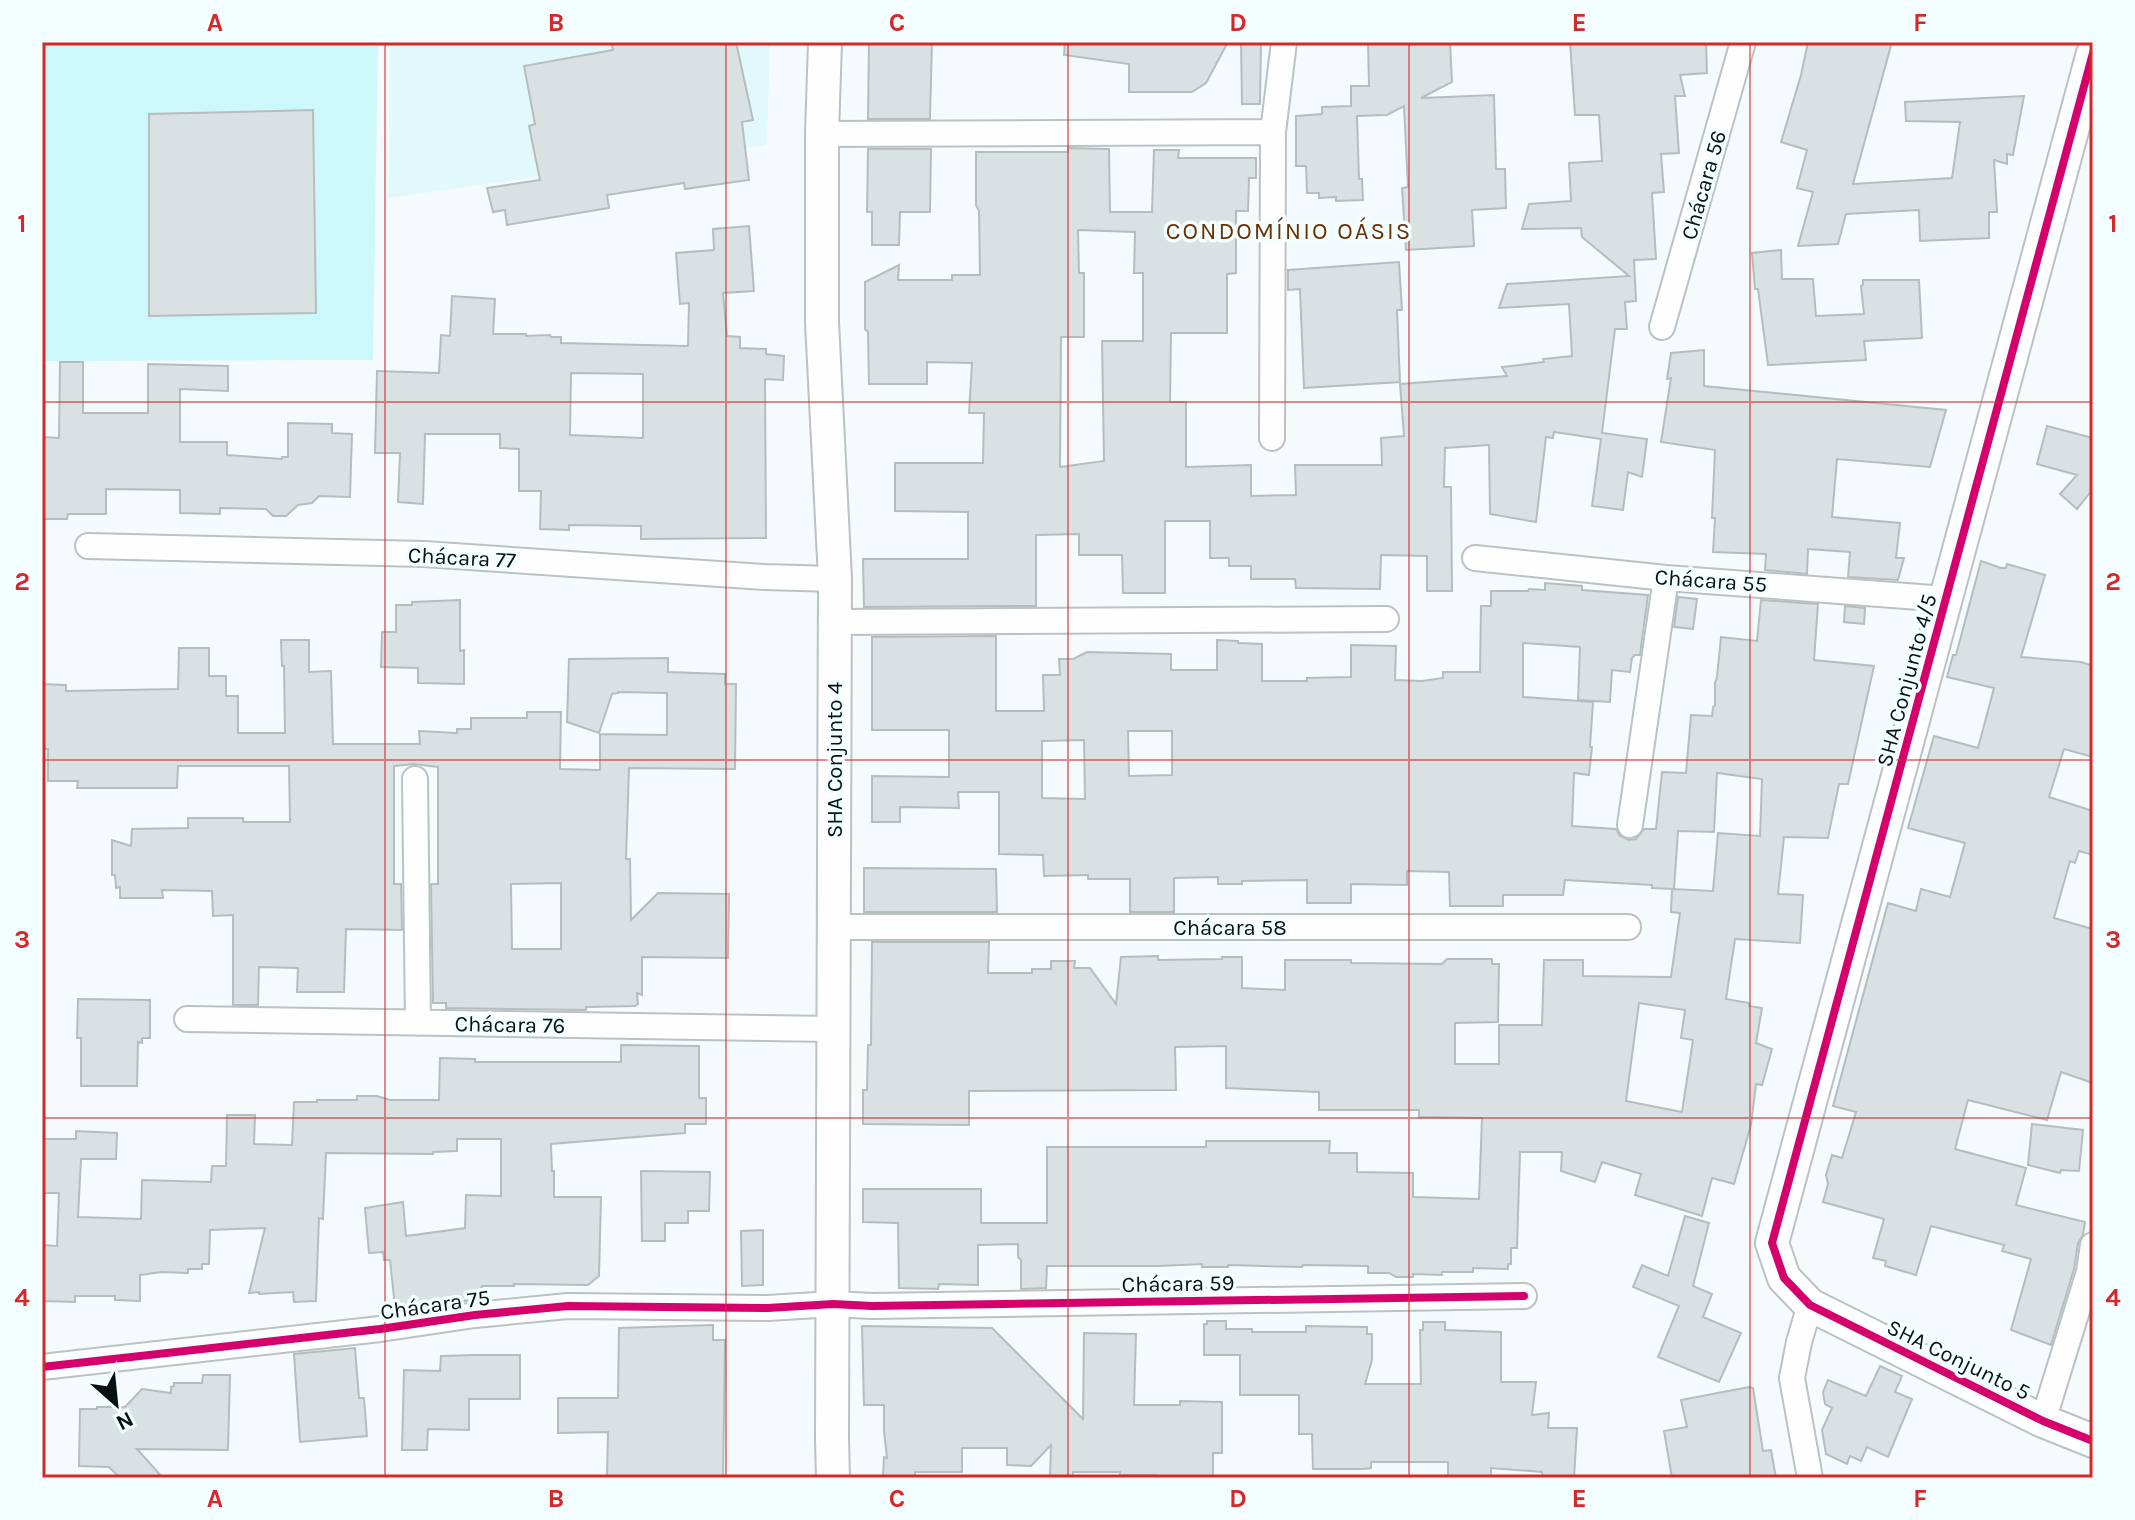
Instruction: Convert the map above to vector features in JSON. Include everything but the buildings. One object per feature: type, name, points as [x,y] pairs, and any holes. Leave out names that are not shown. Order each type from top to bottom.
[{"type":"street","name":"SHA Conjunto 4","points":[[825,42],[822,322],[835,579],[833,1478]]},
{"type":"street","points":[[1272,438],[1273,132],[1284,42]]},
{"type":"street","name":"Chácara 56","points":[[1662,327],[1743,42]]},
{"type":"street","name":"SHA Conjunto 4/5","points":[[1810,1305],[1784,1278],[1772,1243],[2093,53]]},
{"type":"street","points":[[822,134],[1273,132]]},
{"type":"street","name":"Chácara 77","points":[[88,546],[424,554],[835,579]]},
{"type":"street","name":"Chácara 55","points":[[1475,558],[1666,578],[1946,599]]},
{"type":"street","points":[[1630,825],[1666,578]]},
{"type":"street","points":[[835,622],[1386,619]]},
{"type":"street","points":[[415,779],[418,1023]]},
{"type":"street","name":"Chácara 58","points":[[833,927],[1628,927]]},
{"type":"street","name":"Chácara 76","points":[[187,1019],[833,1029]]},
{"type":"street","points":[[2043,1421],[2089,1272],[2093,1245]]},
{"type":"street","name":"Chácara 59","points":[[833,1304],[872,1306],[1524,1296]]},
{"type":"street","name":"Chácara 75","points":[[42,1367],[568,1306],[768,1308],[833,1304]]},
{"type":"street","points":[[1810,1305],[1792,1378],[1810,1478]]},
{"type":"street","name":"SHA Conjunto 5","points":[[1810,1305],[2043,1421],[2093,1441]]},
{"type":"shaded area","points":[[42,42],[378,42],[373,360],[42,361]]},
{"type":"shaded area","points":[[390,42],[770,42],[767,145],[388,198]]},
{"type":"cycle path","points":[[2093,53],[1772,1243],[1784,1278],[1810,1305],[2043,1421],[2093,1441]]},
{"type":"cycle path","points":[[42,1367],[568,1306],[768,1308],[833,1304],[872,1306],[1524,1296]]},
{"type":"district","name":"CONDOMÍNIO OÁSIS","points":[[1289,231]]}]
